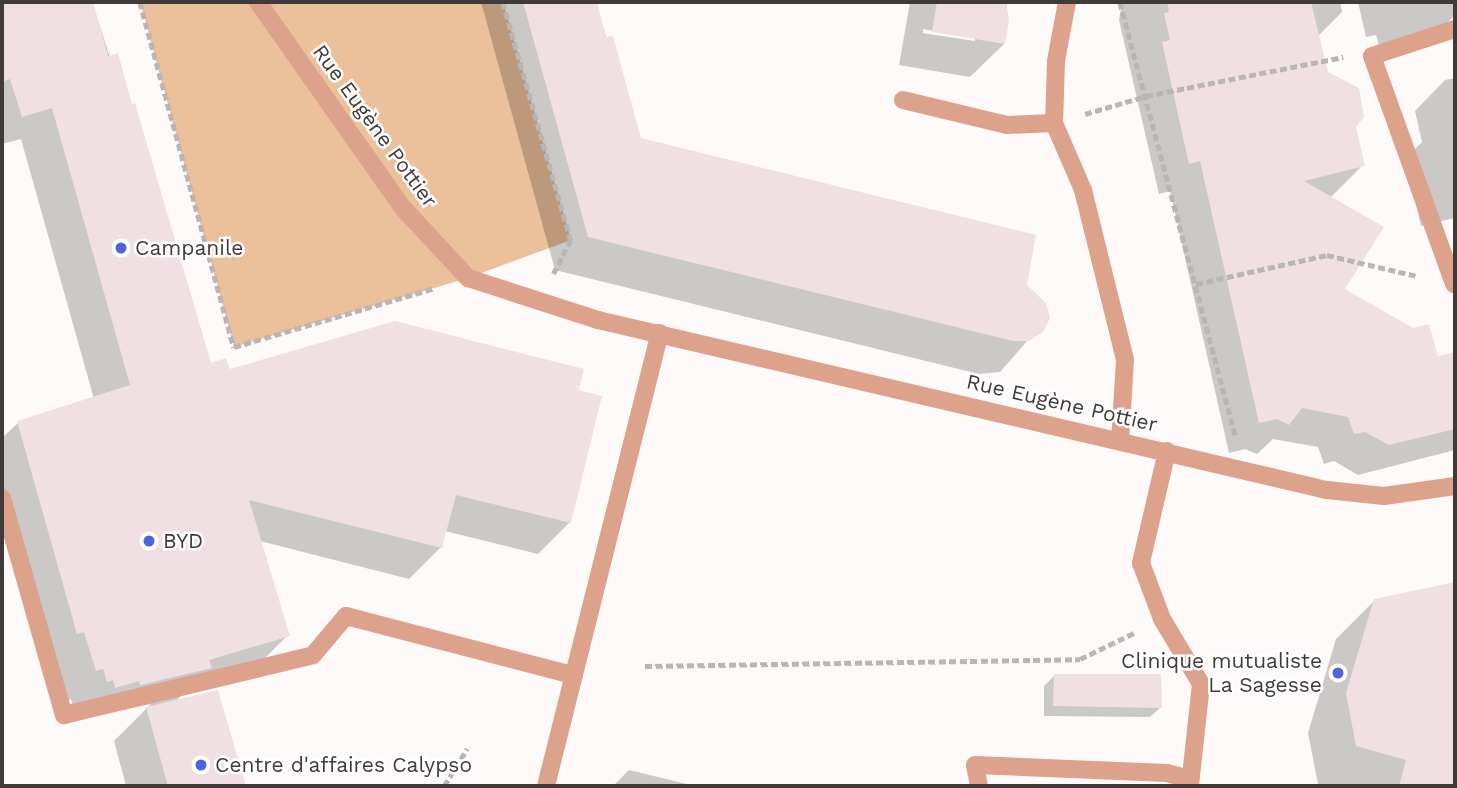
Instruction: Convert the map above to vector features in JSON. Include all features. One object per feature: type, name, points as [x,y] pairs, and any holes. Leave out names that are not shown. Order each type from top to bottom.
[{"type":"street","name":"Rue Eugène Pottier","points":[[258,2],[403,208],[468,278],[539,303],[660,333],[1326,490],[1384,496],[1455,486]]},
{"type":"street","points":[[1067,2],[1056,61],[1054,123],[1083,190],[1125,360],[1120,441]]},
{"type":"street","points":[[1454,284],[1372,57],[1455,29]]},
{"type":"street","points":[[903,100],[1007,125],[1054,123]]},
{"type":"street","points":[[546,786],[660,333]]},
{"type":"street","points":[[979,786],[975,765],[1167,773],[1190,783],[1201,684],[1162,619],[1141,563],[1167,451]]},
{"type":"street","points":[[2,498],[64,715],[313,655],[346,616],[573,675]]},
{"type":"path","points":[[139,2],[234,347],[468,278]]},
{"type":"path","points":[[503,2],[570,240],[539,303]]},
{"type":"path","points":[[1121,2],[1244,470]]},
{"type":"path","points":[[1054,123],[1146,96],[1337,57],[1372,57]]},
{"type":"path","points":[[1196,284],[1327,255],[1454,284]]},
{"type":"path","points":[[645,666],[1080,659],[1162,619]]},
{"type":"path","points":[[444,786],[467,749]]},
{"type":"shaded area","points":[[140,2],[503,2],[571,240],[468,278],[234,347]]},
{"type":"building","points":[[2,2],[93,2],[108,56],[118,53],[132,104],[135,103],[211,363],[226,358],[230,369],[395,321],[584,369],[579,390],[602,396],[571,523],[456,495],[442,548],[249,500],[290,636],[209,660],[212,668],[140,685],[139,681],[115,688],[113,680],[107,682],[103,669],[96,671],[84,632],[77,634],[17,421],[130,385],[52,108],[22,117],[10,79],[2,82]]},
{"type":"building","points":[[523,2],[597,2],[606,37],[613,36],[641,138],[1036,235],[1027,285],[1046,303],[1050,318],[1043,332],[1029,341],[1013,341],[588,237]]},
{"type":"building","points":[[937,2],[1006,2],[1009,21],[1005,44],[932,32]]},
{"type":"building","points":[[1167,2],[1311,2],[1328,72],[1359,88],[1364,117],[1356,127],[1365,166],[1304,181],[1384,227],[1345,289],[1413,328],[1429,324],[1438,356],[1455,352],[1455,429],[1389,445],[1365,432],[1354,434],[1348,417],[1302,408],[1289,425],[1277,419],[1259,423],[1200,161],[1189,164],[1162,42],[1170,40],[1164,13],[1169,12]]},
{"type":"building","points":[[1455,582],[1455,786],[1399,786],[1406,760],[1356,746],[1346,693],[1374,599]]},
{"type":"building","points":[[1054,674],[1161,674],[1162,708],[1053,706]]},
{"type":"building","name":"Centre d'affaires Calypso","points":[[218,690],[246,786],[168,786],[146,707]]},
{"type":"place","name":"Campanile","points":[[121,248]]},
{"type":"place","name":"BYD","points":[[149,541]]},
{"type":"place","name":"Clinique mutualiste La Sagesse","points":[[1338,673]]},
{"type":"place","name":"Centre d'affaires Calypso","points":[[201,765]]}]
